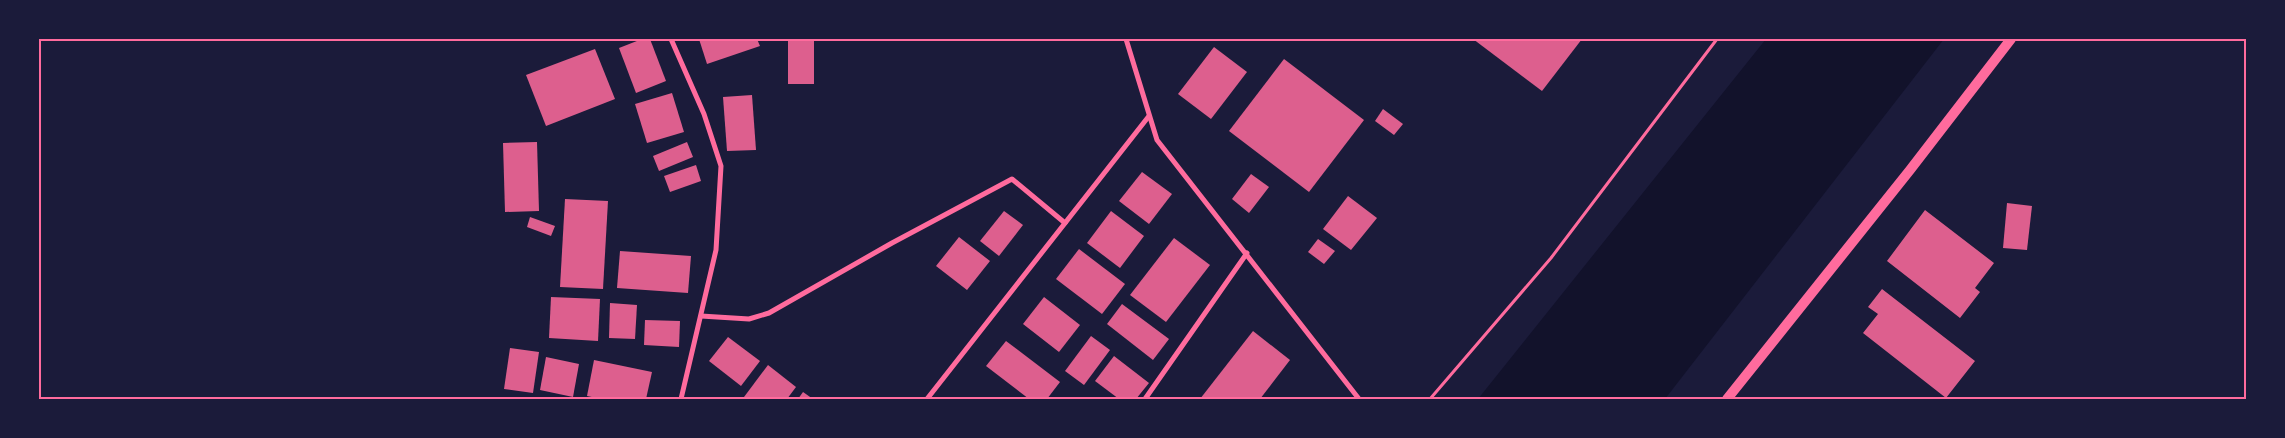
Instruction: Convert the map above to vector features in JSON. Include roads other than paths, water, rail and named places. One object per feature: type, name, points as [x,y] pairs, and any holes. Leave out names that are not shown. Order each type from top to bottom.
[{"type":"main road","points":[[1727,399],[1904,178],[2011,39]]},
{"type":"street","points":[[671,39],[704,114],[721,166],[716,250],[682,399]]},
{"type":"street","points":[[1126,39],[1157,140],[1359,399]]},
{"type":"street","points":[[927,399],[1149,116]]},
{"type":"street","points":[[701,316],[749,319],[768,313],[892,243],[1012,179],[1065,223]]},
{"type":"street","points":[[1145,399],[1247,253]]}]
